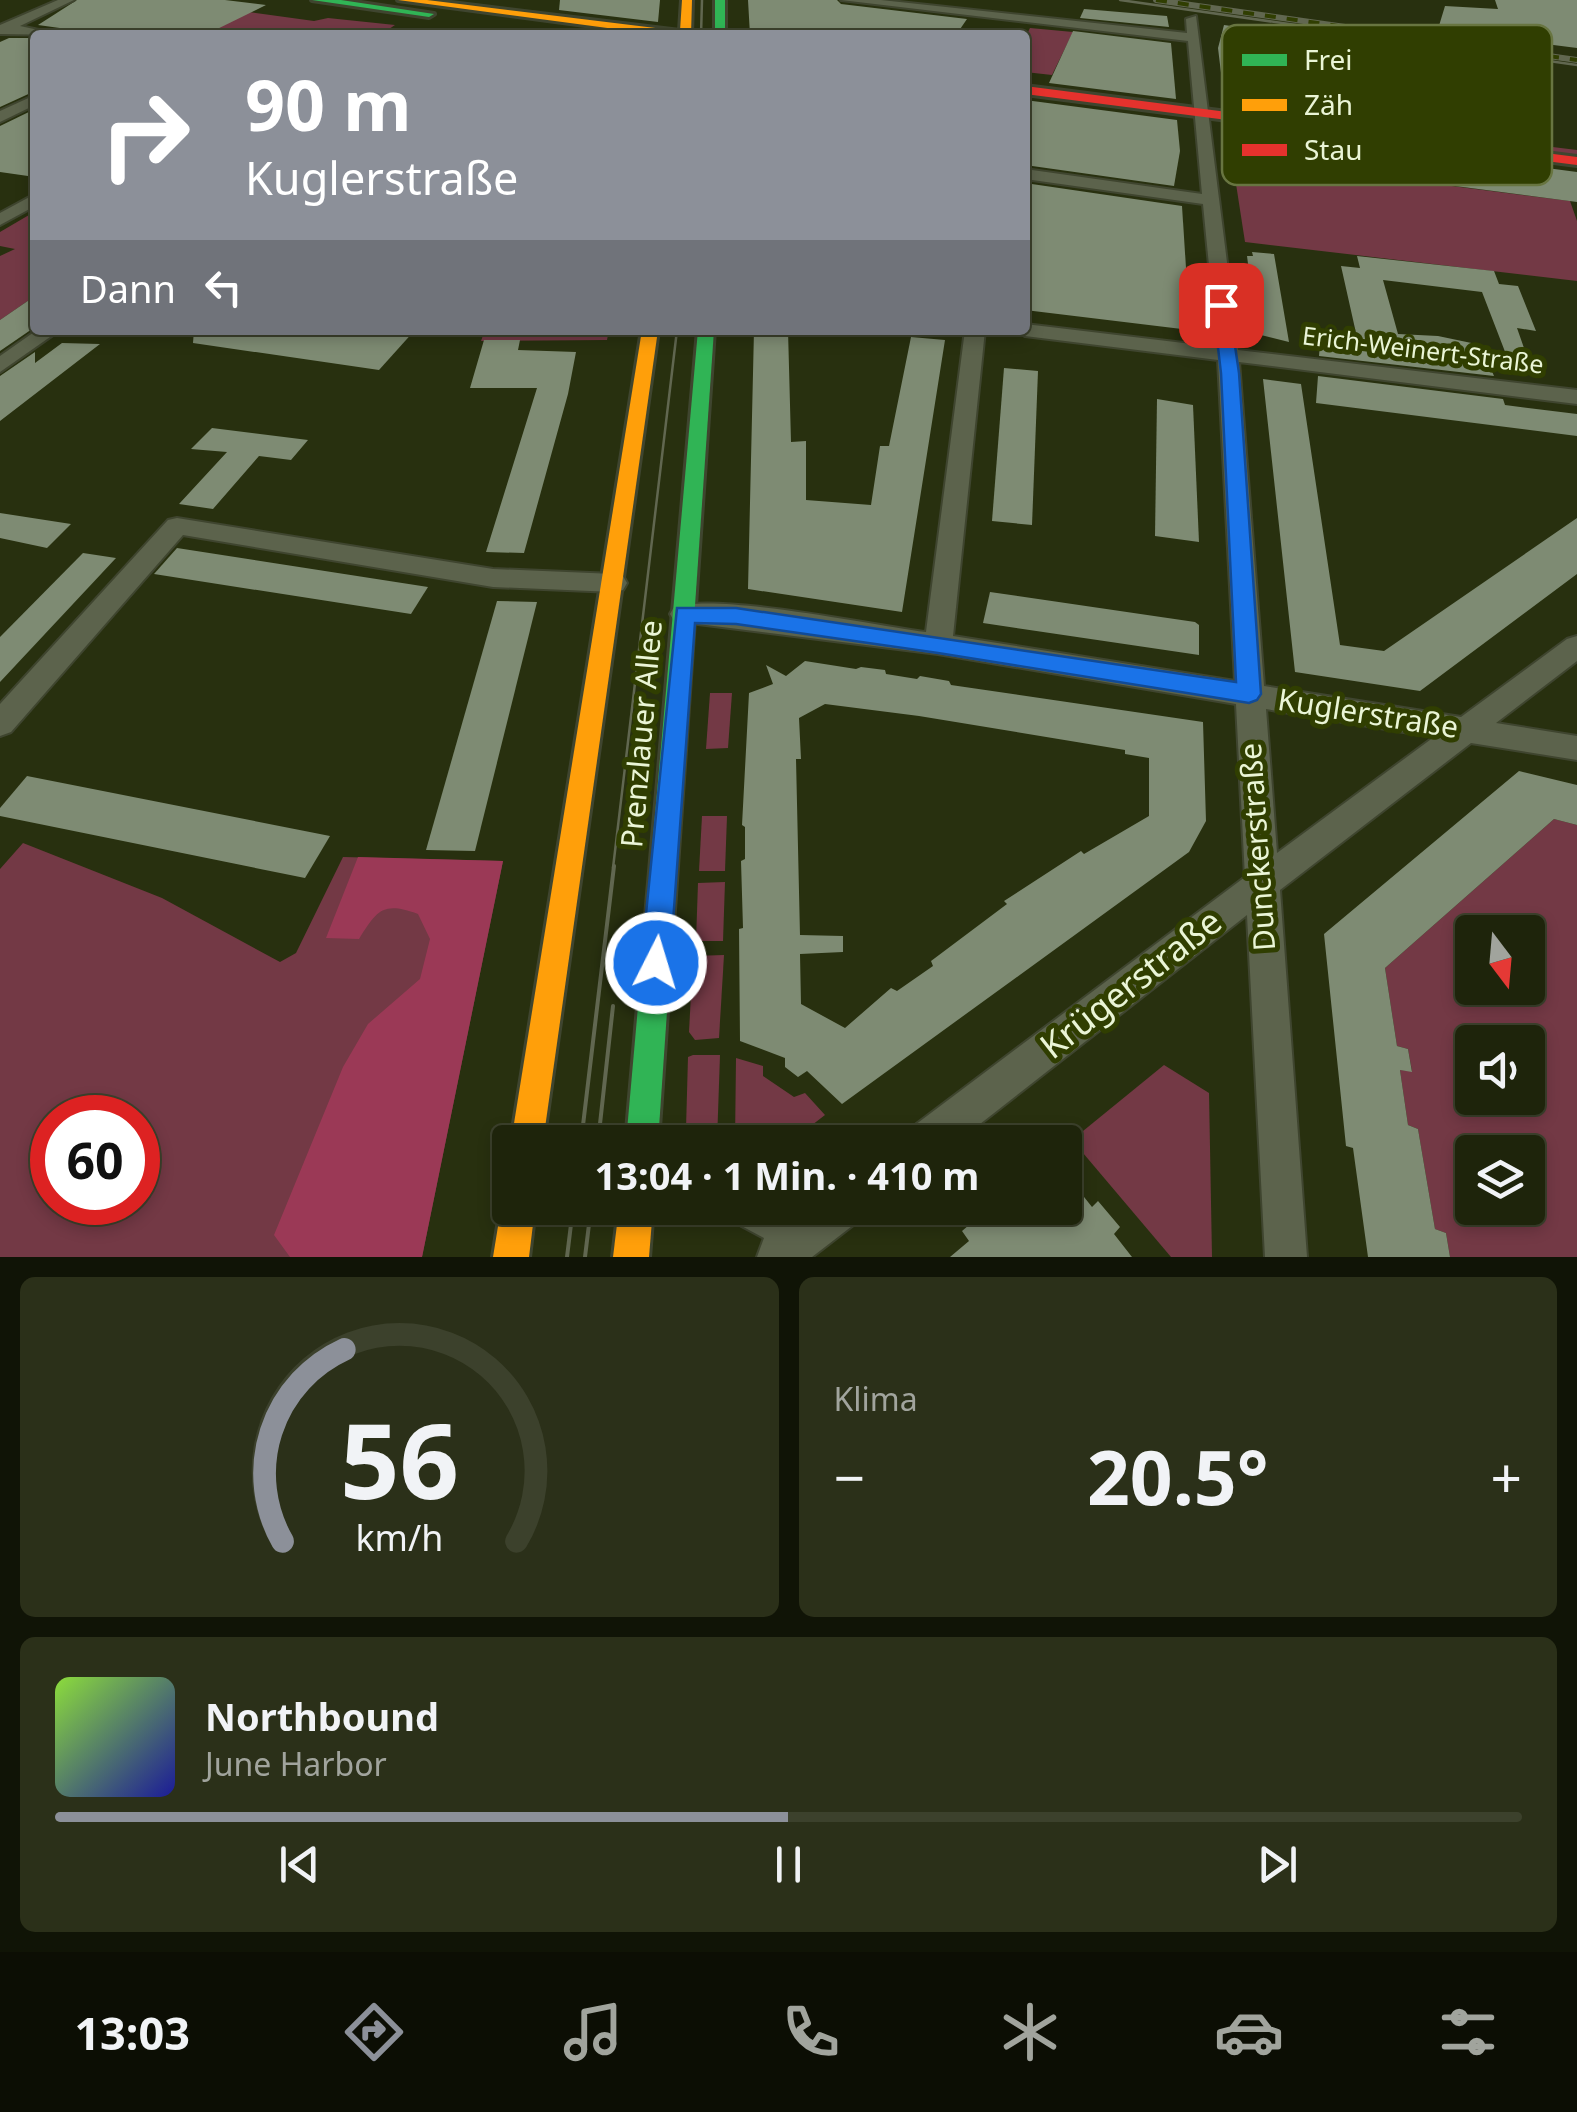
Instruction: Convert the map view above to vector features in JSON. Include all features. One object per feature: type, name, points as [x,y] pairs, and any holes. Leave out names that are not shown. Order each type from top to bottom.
[{"type":"street","points":[[3,29],[68,0]]},
{"type":"street","points":[[317,0],[553,30]]},
{"type":"street","points":[[403,0],[646,30]]},
{"type":"street","points":[[686,30],[687,0]]},
{"type":"street","points":[[720,0],[720,30]]},
{"type":"street","points":[[847,0],[1194,38]]},
{"type":"street","name":"Dunckerstraße","points":[[1192,19],[1228,354],[1286,1257]]},
{"type":"street","points":[[3,29],[30,32]]},
{"type":"street","points":[[1030,80],[1222,109]]},
{"type":"street","points":[[1030,90],[1222,108]]},
{"type":"street","points":[[0,117],[30,101]]},
{"type":"street","points":[[1552,145],[1577,148]]},
{"type":"street","points":[[1552,157],[1577,161]]},
{"type":"street","points":[[1030,175],[1209,200]]},
{"type":"street","points":[[0,200],[30,202]]},
{"type":"street","points":[[0,220],[30,203]]},
{"type":"street","name":"Erich-Weinert-Straße","points":[[1030,331],[1577,397]]},
{"type":"street","points":[[0,366],[43,335]]},
{"type":"street","name":"Prenzlauer Allee","points":[[531,1125],[649,335]]},
{"type":"street","name":"Prenzlauer Allee","points":[[643,1125],[706,335]]},
{"type":"street","points":[[938,644],[975,335]]},
{"type":"street","name":"Prenzlauer Allee","points":[[0,724],[177,526],[494,578],[614,583]]},
{"type":"street","name":"Kuglerstraße","points":[[684,614],[736,616],[938,644],[1577,748]]},
{"type":"street","name":"Krügerstraße","points":[[948,1125],[1261,882],[1577,646]]},
{"type":"street","points":[[510,1257],[515,1225]]},
{"type":"street","points":[[632,1257],[635,1225]]},
{"type":"street","points":[[780,1225],[784,1252],[819,1225]]},
{"type":"shaded area","points":[[162,0],[314,21],[328,18],[395,25],[388,30],[199,30]]},
{"type":"shaded area","points":[[1029,30],[1073,32],[1052,75],[1030,73]]},
{"type":"shaded area","points":[[1552,147],[1577,150],[1577,158],[1552,155]]},
{"type":"shaded area","points":[[1236,185],[1444,185],[1570,201],[1577,221],[1577,281],[1245,242]]},
{"type":"shaded area","points":[[30,215],[30,299],[0,320],[0,256],[15,249],[0,246],[0,232]]},
{"type":"shaded area","points":[[483,335],[608,335],[607,340],[481,341]]},
{"type":"shaded area","points":[[710,693],[732,693],[728,748],[706,749]]},
{"type":"shaded area","points":[[702,816],[727,816],[725,871],[699,871]]},
{"type":"shaded area","points":[[1554,819],[1577,825],[1577,1257],[1450,1257],[1446,1233],[1435,1229],[1418,1129],[1408,1125],[1400,1070],[1412,1071],[1408,1049],[1397,1046],[1385,968]]},
{"type":"shaded area","points":[[23,843],[162,898],[280,962],[296,953],[343,857],[503,861],[422,1257],[0,1257],[0,869]]},
{"type":"shaded area","points":[[358,857],[503,861],[422,1257],[290,1257],[274,1235],[343,1067],[368,1024],[420,979],[430,939],[418,914],[396,908],[376,915],[359,939],[326,938]]},
{"type":"shaded area","points":[[725,882],[723,941],[696,941],[698,883]]},
{"type":"shaded area","points":[[724,955],[719,1038],[695,1040],[689,1032],[693,956]]},
{"type":"shaded area","points":[[720,1055],[718,1125],[686,1125],[688,1057]]},
{"type":"shaded area","points":[[736,1058],[763,1066],[763,1076],[794,1097],[805,1093],[825,1115],[812,1125],[735,1125]]},
{"type":"shaded area","points":[[1164,1065],[1209,1093],[1212,1257],[1171,1257],[1082,1152],[1082,1132]]},
{"type":"building","points":[[77,0],[225,0],[266,5],[215,30],[74,30],[38,25]]},
{"type":"building","points":[[560,0],[660,0],[658,22],[559,10]]},
{"type":"building","points":[[748,0],[837,0],[841,4],[967,19],[959,30],[750,30]]},
{"type":"building","points":[[1495,0],[1577,0],[1577,48],[1552,45],[1552,25],[1439,25],[1445,6],[1498,9]]},
{"type":"building","points":[[1084,9],[1167,16],[1169,27],[1080,18]]},
{"type":"building","points":[[1073,31],[1171,43],[1176,99],[1049,83]]},
{"type":"building","points":[[1222,33],[1222,81],[1218,48]]},
{"type":"building","points":[[30,38],[30,93],[0,107],[0,42]]},
{"type":"building","points":[[1030,101],[1177,120],[1180,151],[1174,186],[1030,166]]},
{"type":"building","points":[[30,111],[30,176],[0,172],[0,126]]},
{"type":"building","points":[[1552,169],[1577,172],[1577,202],[1448,185],[1552,185]]},
{"type":"building","points":[[1030,184],[1182,206],[1190,330],[1030,311]]},
{"type":"building","points":[[1252,252],[1274,254],[1289,342],[1257,334],[1247,256],[1253,256]]},
{"type":"building","points":[[1357,256],[1494,271],[1499,284],[1518,286],[1536,331],[1517,328],[1531,368],[1514,375],[1482,292],[1383,280],[1398,334],[1438,336],[1481,345],[1494,376],[1319,356],[1321,329],[1356,333],[1341,266],[1360,268]]},
{"type":"building","points":[[30,299],[30,330],[0,351],[0,320]]},
{"type":"building","points":[[194,335],[410,335],[379,370],[193,343]]},
{"type":"building","points":[[754,335],[788,335],[791,442],[806,441],[806,500],[871,505],[880,446],[889,446],[911,337],[945,340],[902,612],[748,589]]},
{"type":"building","points":[[484,340],[520,340],[518,350],[576,352],[524,553],[486,552],[537,388],[470,388]]},
{"type":"building","points":[[62,343],[100,344],[0,421],[0,376],[35,352],[35,363]]},
{"type":"building","points":[[1004,368],[1038,371],[1032,525],[992,521]]},
{"type":"building","points":[[1318,376],[1503,399],[1505,405],[1577,414],[1577,436],[1316,403]]},
{"type":"building","points":[[1263,379],[1301,384],[1340,645],[1384,651],[1577,518],[1577,574],[1420,691],[1295,672]]},
{"type":"building","points":[[1157,399],[1193,405],[1199,542],[1155,536]]},
{"type":"building","points":[[212,428],[308,440],[291,460],[259,456],[213,509],[179,504],[227,452],[191,449]]},
{"type":"building","points":[[0,513],[71,524],[47,548],[0,538]]},
{"type":"building","points":[[177,548],[428,587],[411,614],[154,574]]},
{"type":"building","points":[[83,553],[116,558],[0,682],[0,637]]},
{"type":"building","points":[[990,592],[1195,622],[1199,625],[1199,655],[983,623]]},
{"type":"building","points":[[497,601],[537,602],[475,851],[426,850]]},
{"type":"building","points":[[805,661],[861,667],[917,679],[920,676],[949,681],[951,685],[1203,722],[1206,821],[1189,852],[842,1104],[807,1071],[798,1077],[785,1067],[785,1058],[740,1041],[739,929],[743,928],[741,861],[745,859],[742,825],[749,693],[773,684],[766,665],[786,676]],"holes":[[[825,704],[1125,750],[1125,754],[1149,758],[1149,816],[1084,854],[1081,851],[1004,901],[1007,904],[931,961],[933,966],[897,991],[891,988],[845,1028],[801,1004],[800,954],[843,952],[843,936],[800,935],[796,759],[801,759],[799,718]]]},
{"type":"building","points":[[1519,771],[1577,785],[1577,825],[1554,819],[1385,968],[1397,1046],[1408,1049],[1412,1072],[1400,1070],[1408,1125],[1418,1129],[1435,1229],[1446,1233],[1450,1257],[1368,1257],[1353,1148],[1346,1146],[1324,934]]},
{"type":"building","points":[[27,776],[330,836],[305,878],[0,816],[0,808]]},
{"type":"building","points":[[1082,1194],[1092,1207],[1098,1201],[1120,1227],[1114,1234],[1132,1257],[950,1257],[969,1241],[962,1231],[969,1225],[1082,1225]]},
{"type":"tram line","points":[[701,30],[702,0]]},
{"type":"tram line","points":[[1120,0],[1296,25]]},
{"type":"tram line","points":[[1552,61],[1577,65]]},
{"type":"tram line","points":[[613,868],[676,335]]},
{"type":"tram line","points":[[583,1125],[614,866]]},
{"type":"tram line","points":[[600,1125],[613,1006]]},
{"type":"tram line","points":[[567,1257],[571,1225]]},
{"type":"tram line","points":[[585,1257],[589,1225]]},
{"type":"railway","points":[[1156,0],[1331,25]]},
{"type":"railway","points":[[1552,56],[1577,60]]},
{"type":"traffic: fast","points":[[317,0],[429,14]]},
{"type":"traffic: fast","points":[[720,0],[720,30]]},
{"type":"traffic: fast","points":[[643,1125],[706,335]]},
{"type":"traffic: slow","points":[[403,0],[646,30]]},
{"type":"traffic: slow","points":[[685,30],[687,0]]},
{"type":"traffic: slow","points":[[530,1125],[649,335]]},
{"type":"traffic: slow","points":[[511,1257],[516,1225]]},
{"type":"traffic: slow","points":[[631,1257],[634,1225]]},
{"type":"traffic: jam","points":[[1030,91],[1222,115]]},
{"type":"traffic: jam","points":[[1552,158],[1577,161]]},
{"type":"route","points":[[656,963],[684,614],[736,616],[938,644],[1249,694],[1230,373],[1221,305]]}]
